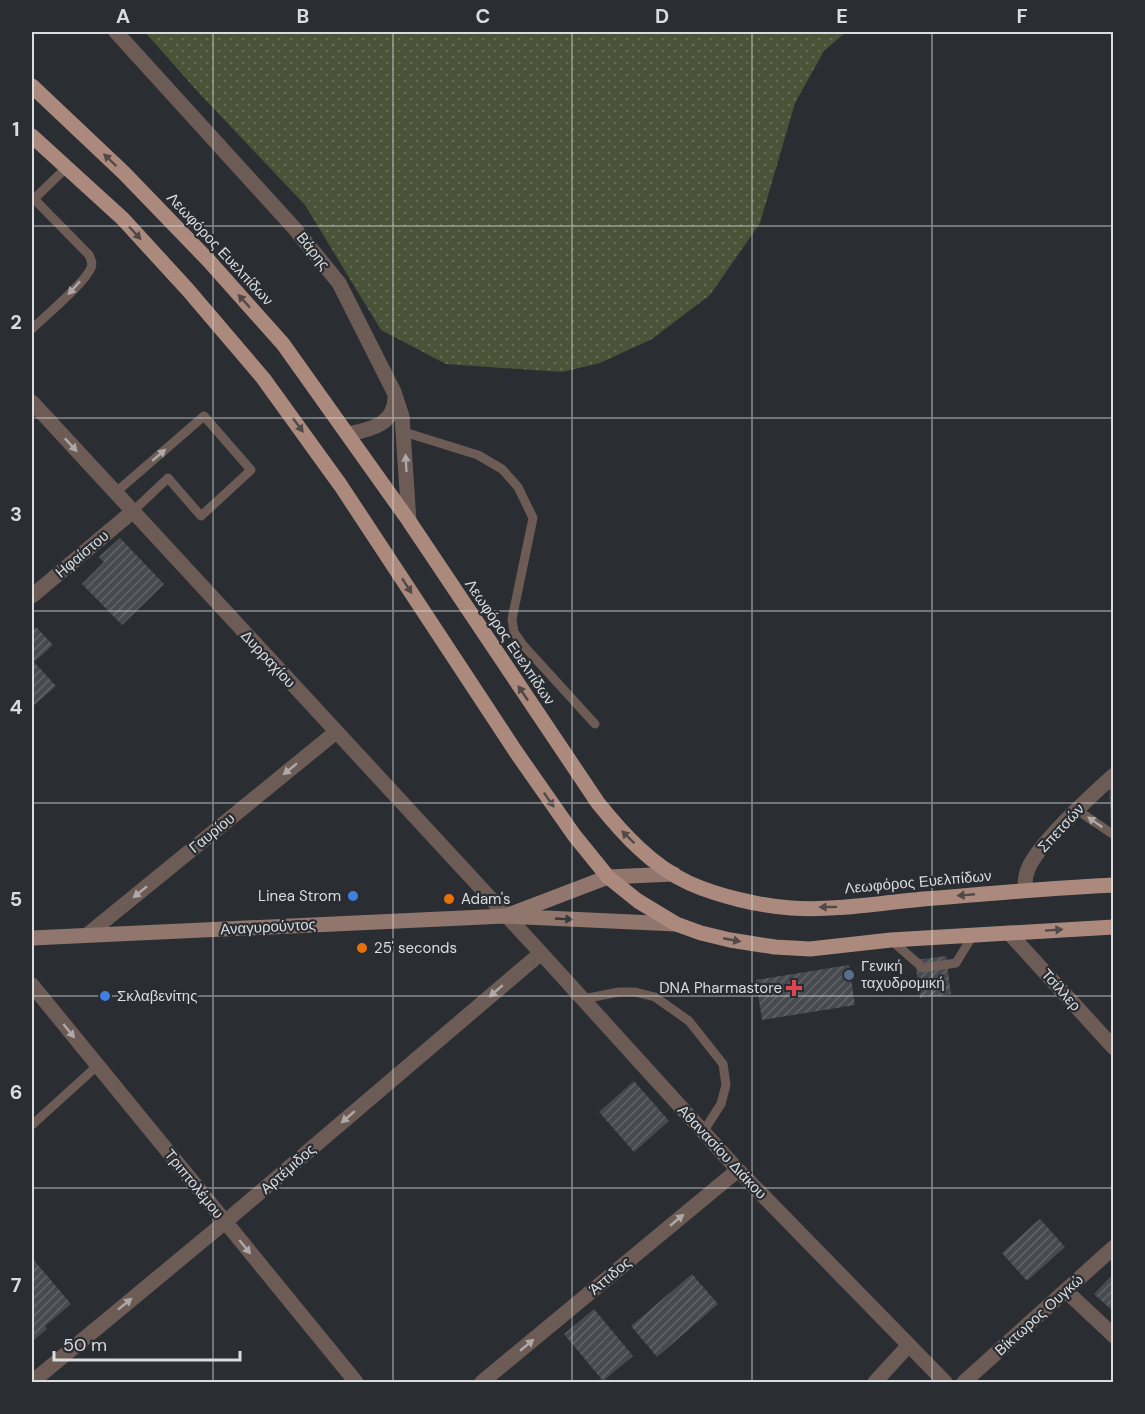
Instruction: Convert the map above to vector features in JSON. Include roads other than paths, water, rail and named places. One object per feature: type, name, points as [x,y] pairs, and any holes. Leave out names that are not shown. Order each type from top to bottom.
[{"type":"main road","name":"Λεωφόρος Ευελπίδων","points":[[32,86],[124,173],[209,261],[284,344],[409,521],[598,803],[618,828],[640,849],[687,882],[717,894],[790,908],[844,907],[1024,890],[1113,885]]},
{"type":"main road","points":[[32,136],[123,219],[264,378],[341,486],[583,847],[608,877],[638,901],[676,924],[730,940],[775,947],[810,949],[891,940],[1113,927]]},
{"type":"main road","name":"Αναγυρούντος","points":[[505,916],[608,877],[674,874]]},
{"type":"main road","name":"Αναγυρούντος","points":[[32,938],[505,916],[676,924]]},
{"type":"street","name":"Βάρης","points":[[116,32],[295,229],[339,283],[394,392],[402,416],[409,521]]},
{"type":"street","points":[[348,434],[373,429],[388,419],[395,407],[394,392]]},
{"type":"street","name":"Δυρραχίου","points":[[32,402],[505,916]]},
{"type":"street","name":"Ηφαίστου","points":[[32,596],[132,512]]},
{"type":"street","name":"Γαυρίου","points":[[87,935],[336,732]]},
{"type":"street","name":"Σπετσών","points":[[1024,890],[1027,872],[1034,858],[1077,810],[1113,775]]},
{"type":"street","name":"Αθανασίου Διάκου","points":[[505,916],[541,952],[738,1170],[945,1383]]},
{"type":"street","name":"Τσίλλερ","points":[[1009,933],[1113,1048]]},
{"type":"street","name":"Αρτέμιδος","points":[[32,1382],[225,1222],[541,952]]},
{"type":"street","name":"Τριπτολέμου","points":[[32,985],[356,1383]]},
{"type":"street","name":"Άττιδος","points":[[482,1383],[738,1170]]},
{"type":"street","name":"Βίκτωρος Ουγκώ","points":[[964,1383],[1113,1247]]},
{"type":"street","points":[[1066,1291],[1113,1336]]},
{"type":"street","points":[[875,1383],[909,1345]]},
{"type":"lane","points":[[32,328],[69,294],[91,269],[92,262],[89,255],[33,200],[67,167]]},
{"type":"lane","points":[[115,493],[204,416],[251,470],[201,516],[168,478],[132,512]]},
{"type":"lane","points":[[404,432],[478,455],[502,469],[518,487],[533,518],[512,619],[514,632],[522,645],[595,724]]},
{"type":"lane","points":[[1077,810],[1113,835]]},
{"type":"lane","points":[[891,940],[923,968],[956,963],[973,935]]},
{"type":"lane","points":[[583,999],[619,992],[634,992],[655,997],[689,1021],[723,1064],[726,1085],[721,1104],[703,1132]]},
{"type":"lane","points":[[32,1125],[97,1066]]},
{"type":"place","name":"Linea Strom","points":[[353,896]]},
{"type":"place","name":"Adam's","points":[[449,899]]},
{"type":"place","name":"25' seconds","points":[[362,948]]},
{"type":"place","name":"Γενική ταχυδρομική","points":[[849,975]]},
{"type":"place","name":"DNA Pharmastore","points":[[794,988]]},
{"type":"place","name":"Σκλαβενίτης","points":[[105,996]]}]
